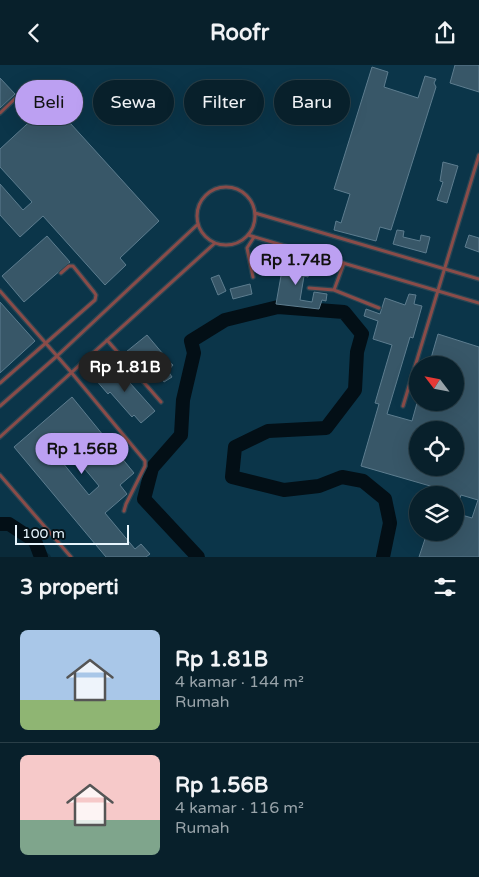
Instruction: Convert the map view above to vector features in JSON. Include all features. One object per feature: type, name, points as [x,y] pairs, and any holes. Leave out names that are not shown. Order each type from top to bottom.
[{"type":"lane","points":[[0,113],[15,99]]},
{"type":"lane","points":[[403,406],[479,155]]},
{"type":"lane","points":[[221,187],[233,187],[244,192],[252,201],[256,213],[254,225],[248,235],[232,244],[215,243],[204,235],[198,224],[197,212],[201,201],[210,192],[221,187]]},
{"type":"lane","points":[[256,213],[479,279]]},
{"type":"lane","points":[[0,406],[57,356],[198,224]]},
{"type":"lane","points":[[248,235],[479,303]]},
{"type":"lane","points":[[254,237],[247,248],[254,277]]},
{"type":"lane","points":[[0,437],[215,243]]},
{"type":"lane","points":[[334,290],[344,263]]},
{"type":"lane","points":[[0,383],[96,298],[94,292],[73,266],[69,266],[61,273]]},
{"type":"lane","points":[[309,288],[334,290],[379,308]]},
{"type":"lane","points":[[0,291],[145,461],[145,466],[124,511]]},
{"type":"lane","points":[[107,340],[160,402]]},
{"type":"lane","points":[[0,475],[71,557]]},
{"type":"shaded area","points":[[0,65],[479,65],[479,557],[51,557],[27,536],[0,527]]},
{"type":"building","points":[[455,65],[479,65],[479,92],[450,83]]},
{"type":"building","points":[[372,67],[388,72],[384,87],[418,98],[425,76],[436,79],[434,83],[436,87],[391,230],[380,227],[376,241],[334,230],[336,221],[341,223],[350,194],[334,189]]},
{"type":"building","points":[[0,78],[15,94],[0,108]]},
{"type":"building","points":[[26,125],[72,125],[159,221],[120,258],[126,265],[105,285],[43,216],[20,237],[0,215],[0,184],[23,210],[32,202],[0,167],[0,149]]},
{"type":"building","points":[[443,162],[458,166],[447,203],[437,200],[443,182],[440,181]]},
{"type":"building","points":[[397,230],[404,231],[403,237],[420,241],[421,235],[430,237],[426,253],[393,244]]},
{"type":"building","points":[[469,235],[479,238],[479,252],[465,247]]},
{"type":"building","points":[[47,236],[70,262],[24,302],[2,276]]},
{"type":"building","points":[[284,259],[311,265],[308,277],[304,276],[300,300],[312,302],[314,292],[327,294],[326,301],[322,300],[319,309],[276,304]]},
{"type":"building","points":[[219,275],[226,291],[218,295],[211,278]]},
{"type":"building","points":[[250,284],[252,294],[233,299],[230,289]]},
{"type":"building","points":[[409,294],[416,295],[414,304],[422,306],[413,338],[410,337],[387,414],[412,421],[415,411],[464,411],[464,356],[432,356],[438,334],[479,347],[479,557],[419,557],[424,541],[464,541],[464,516],[472,518],[478,500],[464,496],[464,486],[430,486],[361,466],[379,404],[375,403],[392,345],[373,339],[378,321],[364,316],[366,309],[380,314],[385,298],[405,305]]},
{"type":"building","points":[[0,302],[35,341],[0,373]]},
{"type":"building","points":[[147,335],[163,354],[161,356],[173,365],[168,371],[172,377],[164,382],[159,375],[162,373],[154,362],[143,372],[126,352]]},
{"type":"building","points":[[113,364],[155,411],[141,423],[134,415],[132,417],[110,392],[108,394],[95,379]]},
{"type":"building","points":[[72,397],[134,473],[120,485],[127,494],[105,513],[135,549],[141,544],[150,554],[146,557],[106,557],[14,447]],"holes":[[[55,433],[99,486],[89,495],[45,441]]]},
{"type":"waterway","points":[[198,557],[144,499],[152,468],[181,435],[183,400],[194,353],[191,341],[225,320],[278,307],[344,312],[362,334],[357,352],[355,390],[326,428],[268,431],[235,447],[232,477],[284,490],[319,486],[342,477],[363,481],[385,499],[390,523],[383,557]]},
{"type":"waterway","points":[[0,524],[9,524],[35,541],[41,557]]}]
